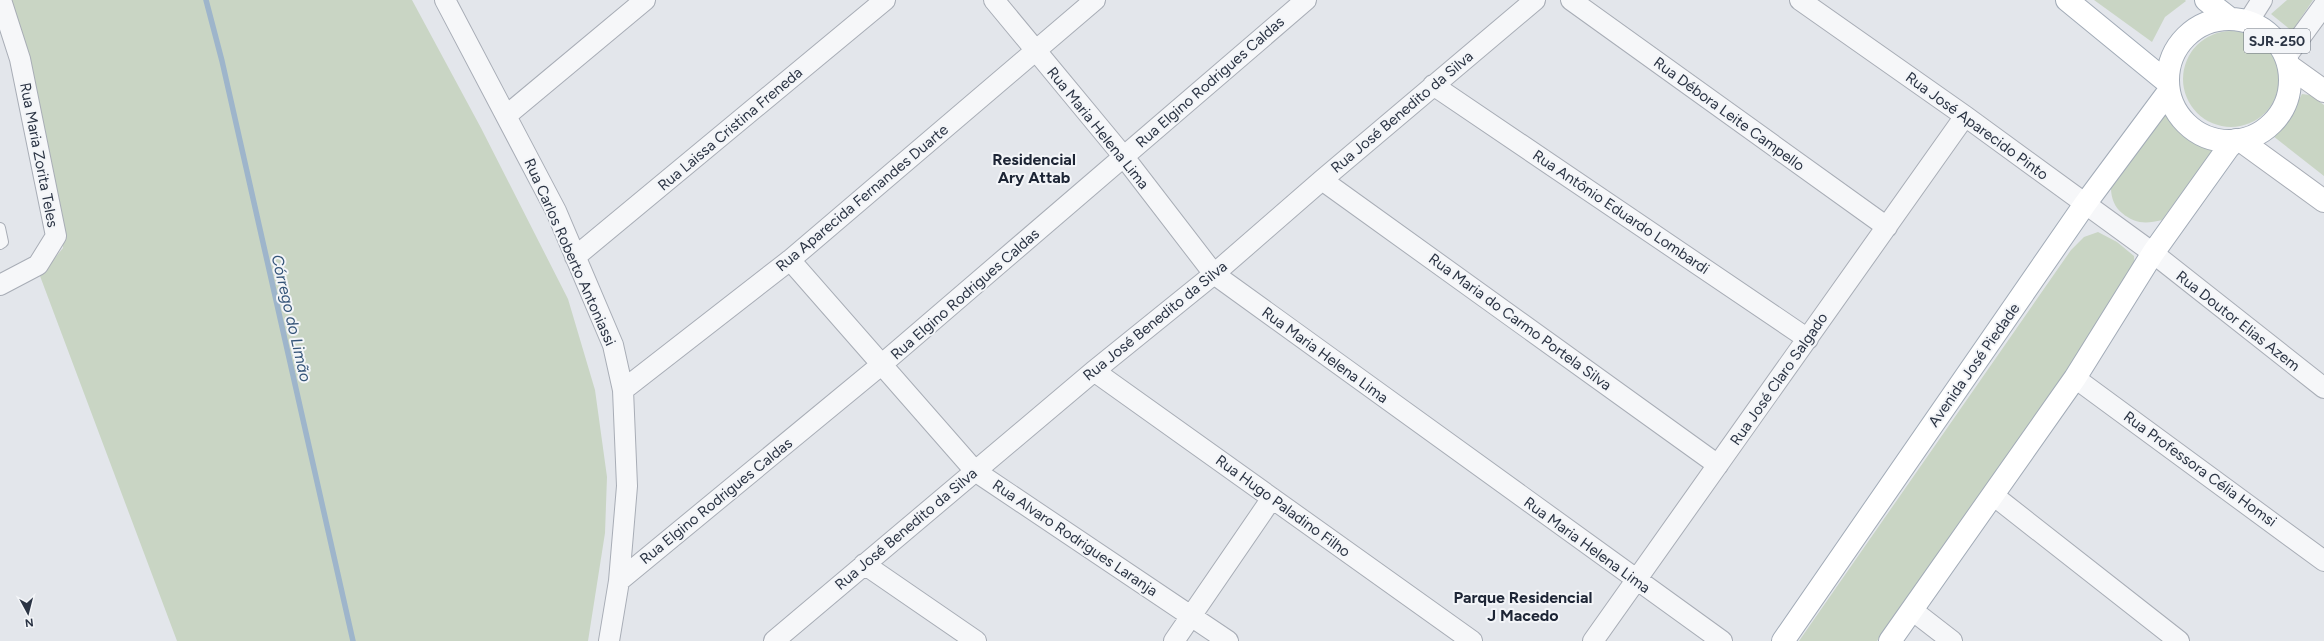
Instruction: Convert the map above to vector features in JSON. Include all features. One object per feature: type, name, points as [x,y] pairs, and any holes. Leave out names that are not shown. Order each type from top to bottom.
[{"type":"main road","points":[[2067,0],[2168,86]]},
{"type":"main road","points":[[2206,0],[2239,20]]},
{"type":"main road","name":"SJR-250","points":[[2239,20],[2264,29],[2277,42],[2288,61],[2289,92],[2285,104],[2278,116],[2259,133],[2238,140],[2221,140],[2206,137],[2192,129],[2181,118],[2173,105],[2168,86],[2169,66],[2175,50],[2185,37],[2198,27],[2213,21],[2239,20]]},
{"type":"main road","points":[[2288,61],[2324,91]]},
{"type":"main road","name":"Avenida José Piedade","points":[[1783,641],[2168,86]]},
{"type":"main road","points":[[1890,641],[2075,378],[2153,254],[2228,148],[2238,140],[2324,201]]},
{"type":"street","name":"Rua Maria Zorita Teles","points":[[0,285],[38,265],[56,236],[20,59],[1,0]]},
{"type":"street","points":[[507,115],[645,0]]},
{"type":"street","name":"Rua Laissa Cristina Freneda","points":[[575,257],[885,0]]},
{"type":"street","name":"Rua Maria Helena Lima","points":[[994,0],[1124,157],[1214,274],[1722,641]]},
{"type":"street","name":"Rua Aparecida Fernandes Duarte","points":[[623,390],[790,260],[1095,0]]},
{"type":"street","name":"Rua Elgino Rodrigues Caldas","points":[[619,581],[882,365],[1306,0]]},
{"type":"street","name":"Rua José Benedito da Silva","points":[[774,641],[1094,370],[1214,274],[1322,180],[1535,0]]},
{"type":"street","name":"Rua Débora Leite Campello","points":[[1571,0],[1887,227]]},
{"type":"street","name":"Rua José Aparecido Pinto","points":[[1800,0],[1965,116],[2153,254]]},
{"type":"street","points":[[2239,20],[2262,0]]},
{"type":"street","name":"Rua Carlos Roberto Antoniassi","points":[[448,1],[556,211],[613,345],[623,390],[627,486],[619,581],[609,641]]},
{"type":"street","points":[[2288,61],[2324,4]]},
{"type":"street","name":"Rua Antônio Eduardo Lombardi","points":[[1433,86],[1808,339]]},
{"type":"street","name":"Rua José Claro Salgado","points":[[1593,641],[1965,116]]},
{"type":"street","name":"Rua Maria do Carmo Portela Silva","points":[[1322,180],[1718,465]]},
{"type":"street","name":"Rua Doutor Elias Azem","points":[[2153,254],[2324,388]]},
{"type":"street","name":"Rua Alvaro Rodrigues Laranja","points":[[790,260],[974,471],[1228,641]]},
{"type":"street","name":"Rua Hugo Paladino Filho","points":[[1094,370],[1472,641]]},
{"type":"street","name":"Rua Professora Célia Homsi","points":[[2075,378],[2324,561]]},
{"type":"street","points":[[1993,495],[2179,641]]},
{"type":"street","points":[[1174,641],[1272,498]]},
{"type":"street","points":[[864,564],[976,641]]},
{"type":"street","points":[[1912,610],[1952,641]]},
{"type":"lane","points":[[0,228],[3,242],[0,244]]},
{"type":"green space","points":[[12,0],[412,0],[481,128],[568,299],[595,390],[607,477],[605,533],[588,641],[177,641],[40,276],[63,248],[58,207],[25,47]]},
{"type":"green space","points":[[2094,0],[2186,1],[2165,17],[2152,42]]},
{"type":"green space","points":[[2287,0],[2313,0],[2292,31],[2271,14]]},
{"type":"green space","points":[[2231,31],[2249,34],[2265,45],[2276,61],[2279,79],[2276,97],[2265,113],[2249,124],[2231,127],[2213,124],[2197,113],[2186,97],[2183,79],[2186,61],[2197,45],[2213,34]]},
{"type":"green space","points":[[2302,94],[2310,95],[2324,105],[2324,176],[2268,132],[2291,115]]},
{"type":"green space","points":[[2163,111],[2185,135],[2213,150],[2162,220],[2151,222],[2136,221],[2127,217],[2116,207],[2111,194],[2112,180],[2127,157]]},
{"type":"green space","points":[[2098,232],[2117,242],[2134,256],[2135,274],[1877,641],[1799,641],[2071,250],[2084,237]]},
{"type":"waterway","name":"Córrego do Limão","points":[[206,0],[222,61],[353,641]]},
{"type":"district","name":"Residencial Ary Attab","points":[[1034,168]]},
{"type":"district","name":"Parque Residencial J Macedo","points":[[1523,606]]}]
